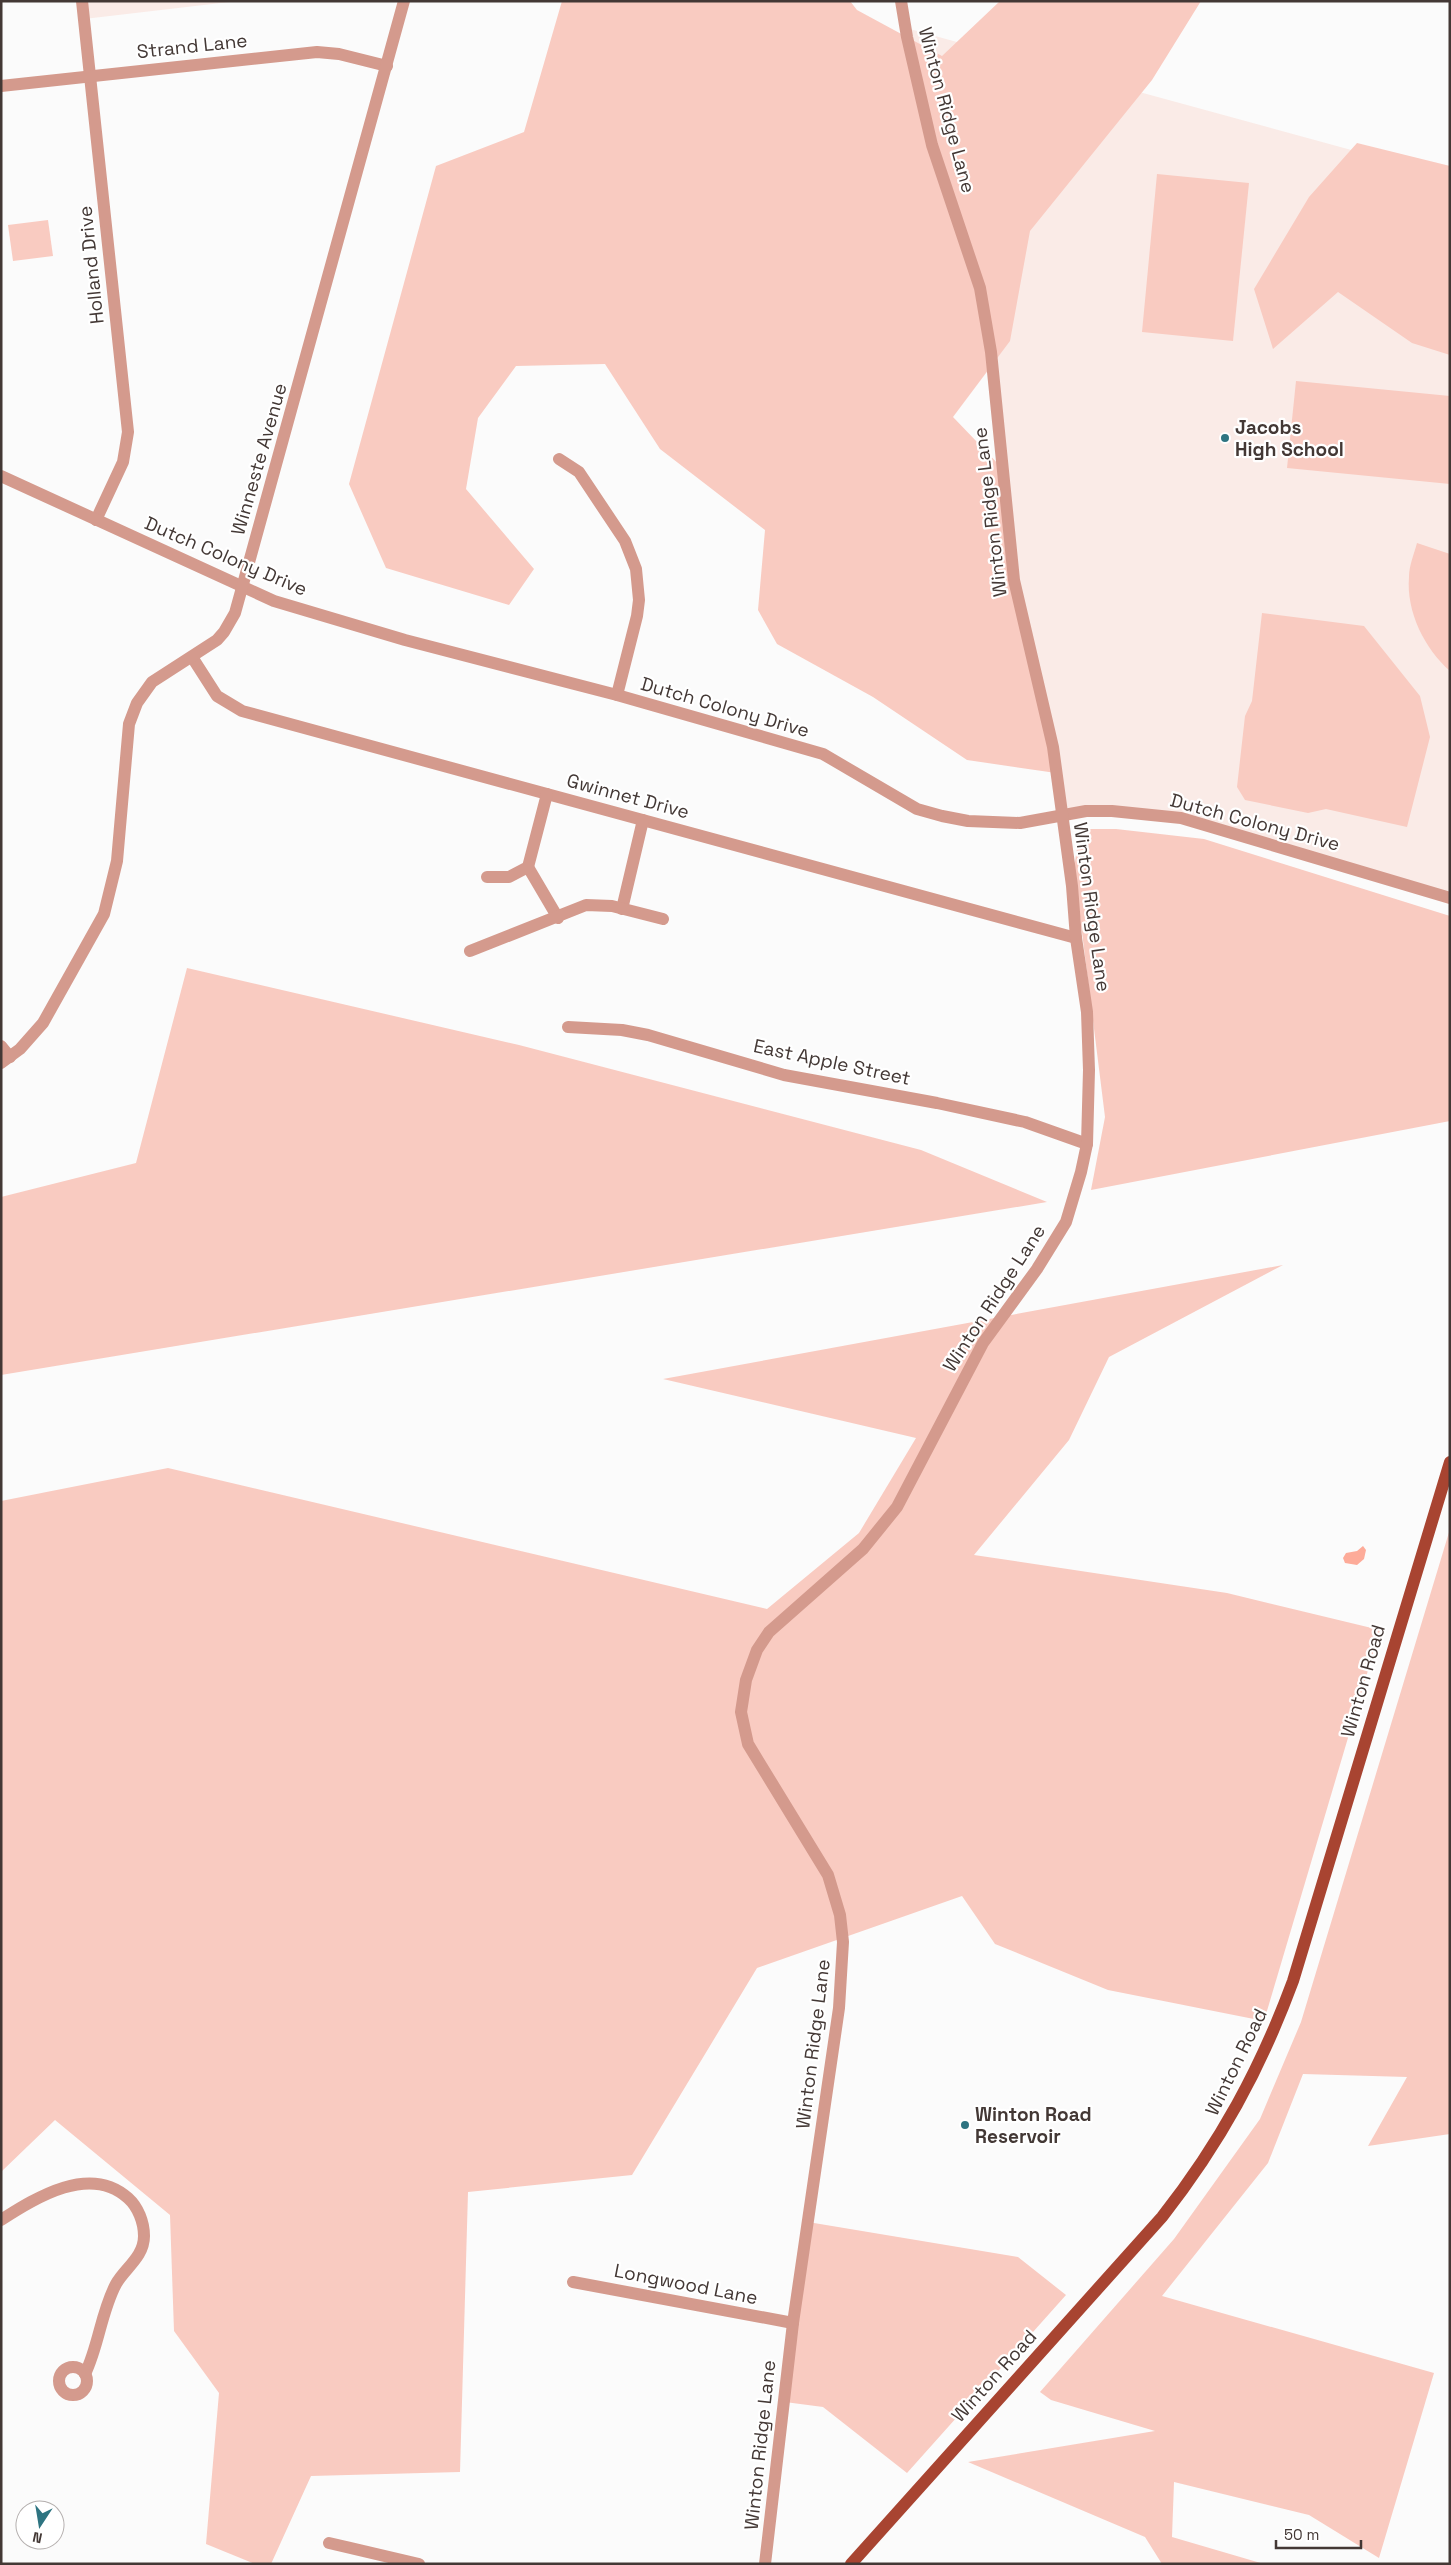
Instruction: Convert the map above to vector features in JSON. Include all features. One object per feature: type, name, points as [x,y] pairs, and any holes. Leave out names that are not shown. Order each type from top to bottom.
[{"type":"main road","name":"Winton Road","points":[[851,2564],[1162,2217],[1191,2179],[1240,2103],[1276,2026],[1293,1981],[1450,1462]]},
{"type":"street","name":"Holland Drive","points":[[82,1],[128,432],[123,462],[96,520]]},
{"type":"street","name":"Winneste Avenue","points":[[6,1060],[35,1034],[43,1023],[104,914],[117,861],[129,724],[134,709],[152,682],[192,657],[224,632],[235,613],[404,1]]},
{"type":"street","name":"Winton Ridge Lane","points":[[765,2564],[793,2324],[839,2008],[843,1942],[840,1915],[828,1875],[748,1744],[741,1712],[746,1680],[757,1650],[769,1632],[863,1549],[897,1507],[979,1350],[1007,1307],[1037,1269],[1066,1222],[1082,1172],[1087,1144],[1089,1070],[1087,1012],[1076,938],[1072,886],[1053,746],[1014,580],[991,352],[980,288],[932,145],[901,1]]},
{"type":"street","name":"Strand Lane","points":[[1,86],[317,52],[340,54],[387,66]]},
{"type":"street","points":[[559,459],[579,472],[625,541],[636,569],[639,600],[637,616],[617,695]]},
{"type":"street","name":"Dutch Colony Drive","points":[[1,476],[282,604],[405,640],[617,695],[823,754],[917,809],[942,816],[994,823],[1020,822],[1086,811],[1112,810],[1181,818],[1450,898]]},
{"type":"street","name":"Gwinnet Drive","points":[[192,657],[211,688],[233,707],[1076,938]]},
{"type":"street","points":[[547,794],[528,866],[558,918]]},
{"type":"street","points":[[622,909],[643,820]]},
{"type":"street","points":[[486,877],[509,877],[528,866]]},
{"type":"street","points":[[470,951],[558,918],[566,912],[586,905],[602,904],[663,919]]},
{"type":"street","name":"East Apple Street","points":[[568,1027],[596,1027],[648,1035],[784,1075],[937,1103],[1025,1122],[1087,1144]]},
{"type":"street","points":[[1,1046],[6,1060]]},
{"type":"street","points":[[1,2220],[34,2199],[85,2182],[104,2184],[119,2190],[135,2205],[144,2236],[141,2248],[132,2266],[117,2282],[85,2374]]},
{"type":"street","name":"Longwood Lane","points":[[573,2282],[793,2324]]},
{"type":"street","points":[[329,2544],[418,2564]]},
{"type":"shaded area","points":[[82,1],[238,1],[84,19]]},
{"type":"shaded area","points":[[562,1],[850,1],[857,10],[942,56],[1000,1],[1201,1],[1152,80],[1030,231],[1010,341],[953,417],[1003,469],[1014,580],[1056,773],[967,760],[873,697],[777,644],[758,610],[765,530],[660,449],[605,364],[516,366],[478,418],[466,489],[534,569],[509,605],[386,568],[349,484],[436,166],[524,132]]},
{"type":"shaded area","name":"Jacobs High School","points":[[906,28],[1450,177],[1450,898],[1181,818],[1061,816],[1019,605],[991,352]]},
{"type":"shaded area","points":[[1357,143],[1450,166],[1450,355],[1412,343],[1338,292],[1273,349],[1254,289],[1309,197]]},
{"type":"shaded area","points":[[1157,174],[1249,183],[1233,341],[1142,332]]},
{"type":"shaded area","points":[[48,220],[53,256],[13,261],[8,225]]},
{"type":"shaded area","points":[[1296,381],[1450,396],[1450,484],[1287,468]]},
{"type":"shaded area","points":[[1417,543],[1450,554],[1450,671],[1425,641],[1414,616],[1409,590],[1409,573]]},
{"type":"shaded area","points":[[1262,613],[1364,626],[1420,696],[1430,737],[1407,827],[1326,809],[1308,813],[1245,800],[1237,787],[1245,716],[1252,701]]},
{"type":"shaded area","points":[[1080,829],[1116,829],[1204,839],[1450,916],[1450,1121],[1091,1190],[1105,1117],[1074,868]]},
{"type":"shaded area","points":[[187,968],[519,1045],[921,1150],[1047,1202],[1,1375],[1,1197],[136,1163]]},
{"type":"shaded area","points":[[1283,1265],[1109,1357],[1069,1440],[974,1555],[1227,1593],[1380,1630],[1264,2021],[1108,1990],[995,1944],[962,1896],[757,1968],[632,2175],[468,2192],[460,2472],[311,2476],[271,2564],[255,2564],[206,2544],[219,2393],[174,2331],[170,2215],[55,2120],[1,2172],[1,1501],[168,1468],[767,1609],[859,1533],[916,1438],[663,1379]]},
{"type":"shaded area","points":[[1450,1529],[1450,2134],[1368,2146],[1407,2077],[1303,2074],[1268,2163],[1162,2296],[1434,2373],[1379,2558],[1309,2515],[1174,2482],[1172,2537],[1264,2564],[1162,2564],[1145,2537],[968,2462],[1155,2431],[1051,2400],[1040,2392],[1174,2239],[1260,2119],[1301,2022]]},
{"type":"shaded area","points":[[1363,1546],[1366,1550],[1364,1559],[1357,1565],[1345,1563],[1343,1558],[1346,1553],[1357,1551]]},
{"type":"shaded area","points":[[808,2222],[1018,2257],[1066,2295],[907,2473],[823,2407],[785,2402]]},
{"type":"place","name":"Jacobs High School","points":[[1225,438]]},
{"type":"place","name":"Winton Road Reservoir","points":[[965,2125]]}]
